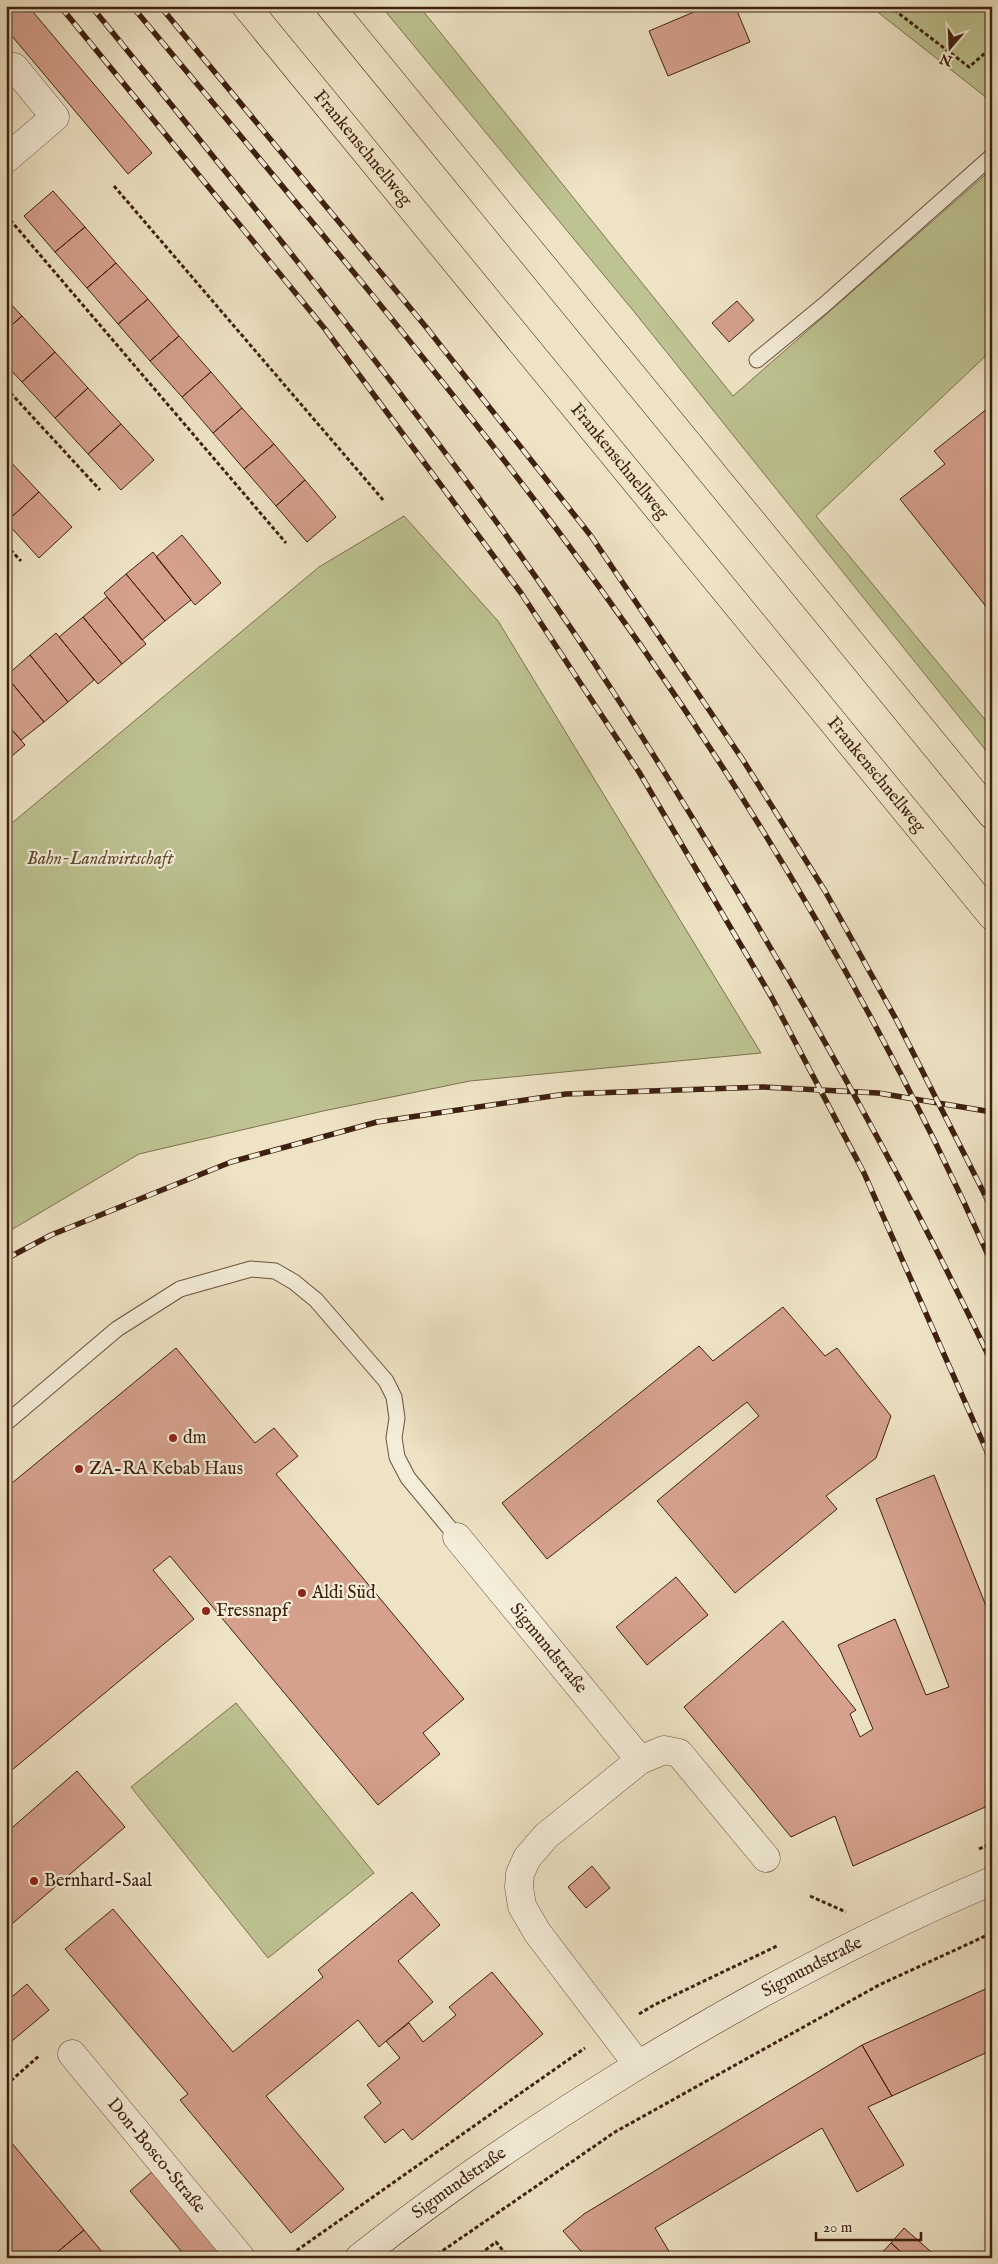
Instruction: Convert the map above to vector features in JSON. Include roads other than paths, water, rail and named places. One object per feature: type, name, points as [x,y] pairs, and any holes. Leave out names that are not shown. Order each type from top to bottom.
[{"type":"highway","name":"Frankenschnellweg","points":[[246,6],[992,916]]},
{"type":"highway","points":[[330,6],[992,815]]},
{"type":"street","points":[[6,158],[55,117],[9,67]]},
{"type":"street","name":"Sigmundstraße","points":[[457,1537],[640,1760]]},
{"type":"street","points":[[638,2065],[537,1932],[522,1906],[519,1887],[520,1874],[527,1858],[546,1836],[640,1760],[664,1750],[679,1753],[766,1858]]},
{"type":"street","name":"Sigmundstraße","points":[[359,2258],[503,2151],[702,2026],[887,1929],[992,1881]]},
{"type":"street","name":"Don-Bosco-Straße","points":[[72,2054],[241,2258]]},
{"type":"lane","points":[[757,360],[824,304],[992,156]]},
{"type":"lane","points":[[6,1422],[117,1329],[180,1288],[251,1269],[276,1271],[294,1282],[316,1300],[386,1381],[394,1398],[397,1418],[394,1438],[396,1457],[408,1478],[457,1537]]},
{"type":"railway","points":[[60,6],[325,329],[521,593],[639,772],[772,998],[864,1173],[992,1463]]},
{"type":"railway","points":[[91,6],[395,386],[526,563],[592,660],[686,808],[812,1020],[875,1132],[935,1247],[992,1363]]},
{"type":"railway","points":[[132,6],[455,397],[558,531],[621,617],[740,794],[796,885],[900,1072],[992,1264]]},
{"type":"railway","points":[[160,6],[426,327],[591,536],[743,760],[825,891],[897,1021],[992,1209]]},
{"type":"railway","points":[[6,1259],[51,1235],[231,1162],[377,1122],[566,1094],[763,1087],[878,1093],[992,1112]]},
{"type":"place","name":"dm","points":[[173,1438]]},
{"type":"place","name":"ZA-RA Kebab Haus","points":[[79,1469]]},
{"type":"place","name":"Aldi Süd","points":[[302,1593]]},
{"type":"place","name":"Fressnapf","points":[[206,1611]]},
{"type":"place","name":"Bernhard-Saal","points":[[34,1881]]},
{"type":"park label","name":"Bahn-Landwirtschaft","points":[[100,859]]}]
